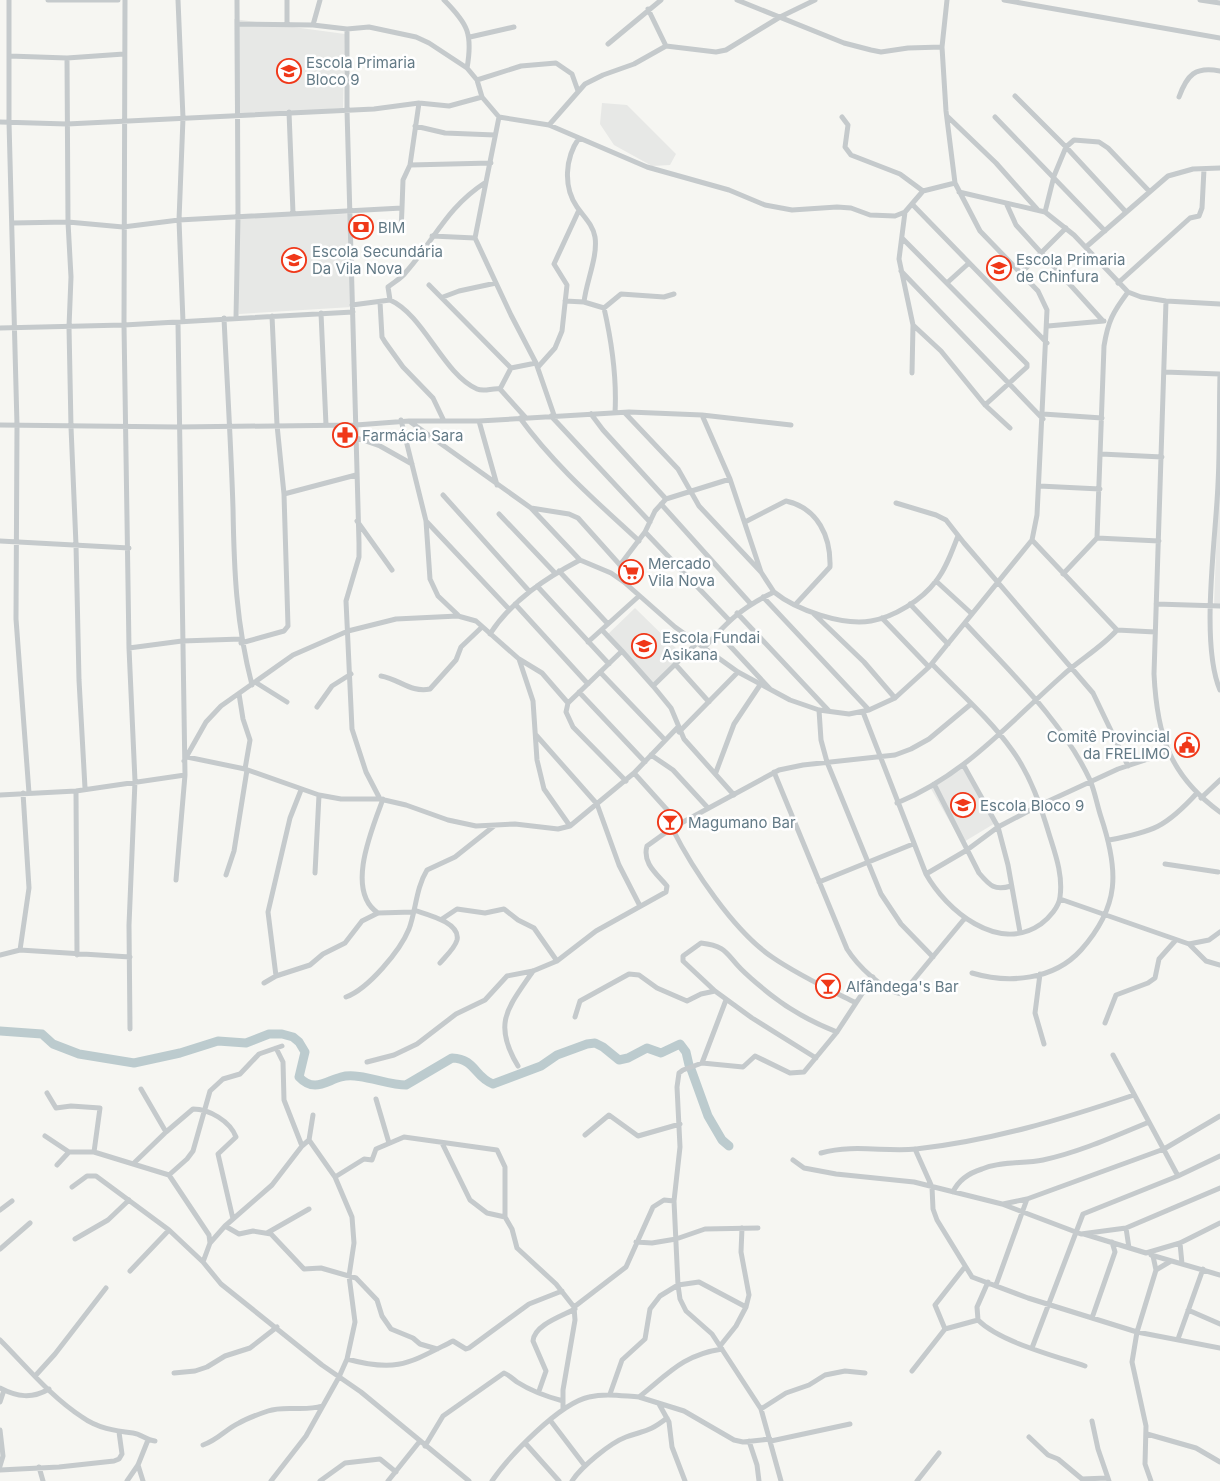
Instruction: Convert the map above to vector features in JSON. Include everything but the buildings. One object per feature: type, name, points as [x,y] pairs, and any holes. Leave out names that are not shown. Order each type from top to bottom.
[{"type":"street","points":[[10,0],[9,122],[16,425],[16,619],[26,793],[29,888],[20,950]]},
{"type":"street","points":[[48,0],[118,0]]},
{"type":"street","points":[[125,0],[124,326],[129,548],[129,648],[135,781],[129,916],[130,1029]]},
{"type":"street","points":[[176,880],[186,759],[178,427],[181,322],[179,220],[183,118],[178,0]]},
{"type":"street","points":[[236,318],[238,217],[237,0]]},
{"type":"street","points":[[287,0],[287,24]]},
{"type":"street","points":[[313,25],[320,0]]},
{"type":"street","points":[[444,0],[464,22],[470,37],[467,68]]},
{"type":"street","points":[[608,44],[661,0]]},
{"type":"street","points":[[736,0],[844,43],[881,52],[908,48],[942,47]]},
{"type":"street","points":[[549,125],[585,84],[603,75],[634,64],[666,46],[716,52],[726,50],[780,17],[815,0]]},
{"type":"street","points":[[409,421],[531,508],[580,560],[612,573],[697,643],[738,672],[772,692],[819,710],[849,714],[866,712],[895,698],[930,665],[1032,540],[1037,515],[1048,326],[1044,300],[980,231],[955,183],[947,116],[942,47],[947,0]]},
{"type":"street","points":[[1004,0],[1220,38]]},
{"type":"street","points":[[1200,0],[1220,3]]},
{"type":"street","points":[[648,9],[666,46]]},
{"type":"street","points":[[237,24],[313,25],[347,29],[369,27],[416,37],[429,43],[467,68],[477,80],[482,97],[499,116],[549,125],[647,167],[729,190],[765,205],[792,210],[851,208],[870,215],[884,217],[905,212]]},
{"type":"street","points":[[470,37],[514,27]]},
{"type":"street","points":[[347,29],[347,110],[357,438],[356,521],[358,557],[346,601],[352,729],[366,772],[381,799],[368,844],[363,879],[363,891],[366,902],[378,913]]},
{"type":"street","points":[[9,56],[67,58],[124,54]]},
{"type":"street","points":[[67,58],[66,124],[71,277],[69,328],[71,428],[76,545],[78,680],[85,788]]},
{"type":"street","points":[[477,80],[521,66],[556,62],[565,66],[572,74],[578,91]]},
{"type":"street","points":[[1179,97],[1185,81],[1192,74],[1200,70],[1220,71]]},
{"type":"street","points":[[1015,96],[1066,147],[1126,212]]},
{"type":"street","points":[[0,122],[66,124],[125,120],[237,117],[419,104],[449,106],[482,97]]},
{"type":"street","points":[[401,231],[403,180],[410,164],[419,104]]},
{"type":"street","points":[[289,112],[293,213]]},
{"type":"street","points":[[499,116],[475,238],[537,365],[553,416],[650,522]]},
{"type":"street","points":[[947,116],[996,163],[1037,209]]},
{"type":"street","points":[[842,117],[848,125],[845,147],[851,155],[900,174],[923,191]]},
{"type":"street","points":[[995,117],[1054,176],[1104,231]]},
{"type":"street","points":[[416,126],[445,133],[495,135]]},
{"type":"street","points":[[579,138],[570,152],[567,168],[571,195],[591,226],[596,238],[584,302]]},
{"type":"street","points":[[1045,212],[1054,176],[1066,147],[1074,140],[1099,142],[1117,156],[1150,191]]},
{"type":"street","points":[[410,164],[491,163]]},
{"type":"street","points":[[1086,247],[1150,191],[1173,174],[1220,168]]},
{"type":"street","points":[[1118,283],[1190,218],[1199,216],[1202,208],[1204,169]]},
{"type":"street","points":[[390,300],[388,287],[406,273],[450,212],[470,192],[486,182]]},
{"type":"street","points":[[912,373],[913,325],[899,259],[905,212],[923,191],[955,183]]},
{"type":"street","points":[[959,192],[1007,205],[1037,209],[1045,212],[1086,247],[1128,292],[1141,297],[1166,301],[1220,304]]},
{"type":"street","points":[[912,204],[1047,343]]},
{"type":"street","points":[[1007,205],[1016,225],[1106,321]]},
{"type":"street","points":[[12,223],[68,222],[123,227],[179,220],[402,208]]},
{"type":"street","points":[[511,368],[537,365],[557,343],[562,331],[565,279],[555,268],[554,264],[579,210]]},
{"type":"street","points":[[1021,273],[1066,228]]},
{"type":"street","points":[[432,236],[475,238]]},
{"type":"street","points":[[902,238],[1026,361],[1027,367],[986,405]]},
{"type":"street","points":[[948,282],[969,263]]},
{"type":"street","points":[[901,271],[1043,417],[1102,418]]},
{"type":"street","points":[[443,297],[458,291],[496,283]]},
{"type":"street","points":[[428,285],[443,297],[511,368]]},
{"type":"street","points":[[1063,574],[1097,538],[1106,321],[1128,292]]},
{"type":"street","points":[[604,308],[620,294],[664,297],[674,294]]},
{"type":"street","points":[[352,304],[390,300],[402,307],[470,385],[480,390],[500,389]]},
{"type":"street","points":[[565,301],[584,302],[604,308]]},
{"type":"street","points":[[1166,301],[1155,632],[1154,674],[1156,709],[1169,752],[1178,770],[1196,794],[1220,812]]},
{"type":"street","points":[[380,302],[382,337],[403,367],[433,398],[444,421]]},
{"type":"street","points":[[604,308],[614,364],[615,413]]},
{"type":"street","points":[[0,328],[124,326],[224,318],[353,312]]},
{"type":"street","points":[[321,313],[326,425]]},
{"type":"street","points":[[129,648],[182,641],[241,641],[287,629],[284,494],[277,425],[272,316]]},
{"type":"street","points":[[224,318],[233,507],[233,554],[241,641],[254,683],[287,702]]},
{"type":"street","points":[[1048,326],[1106,321]]},
{"type":"street","points":[[913,325],[941,351],[986,405],[1010,428]]},
{"type":"street","points":[[500,389],[511,368]]},
{"type":"street","points":[[1164,372],[1220,374],[1218,482],[1211,606],[1212,661],[1220,690]]},
{"type":"street","points":[[500,389],[523,418],[541,446],[583,490],[639,541]]},
{"type":"street","points":[[0,425],[71,428],[356,425],[400,420],[479,421],[615,413],[702,415],[791,425]]},
{"type":"street","points":[[625,413],[678,469],[709,517],[761,572],[774,592],[794,605],[814,614],[852,622],[865,622],[882,618],[910,604],[936,581],[958,536]]},
{"type":"street","points":[[591,414],[750,603]]},
{"type":"street","points":[[702,415],[730,479],[746,522],[761,572]]},
{"type":"street","points":[[400,420],[426,521],[430,579],[434,590],[458,616]]},
{"type":"street","points":[[479,421],[497,485]]},
{"type":"street","points":[[357,438],[380,446],[412,464]]},
{"type":"street","points":[[1101,454],[1162,457]]},
{"type":"street","points":[[284,494],[356,475]]},
{"type":"street","points":[[620,565],[639,541],[663,501],[690,490],[730,479]]},
{"type":"street","points":[[1039,486],[1100,489]]},
{"type":"street","points":[[443,495],[529,591]]},
{"type":"street","points":[[746,522],[786,501],[807,510],[824,529],[830,567],[794,605]]},
{"type":"street","points":[[896,502],[946,520],[1072,667],[1101,706],[1128,766]]},
{"type":"street","points":[[531,508],[569,514],[578,518],[620,565],[624,582]]},
{"type":"street","points":[[499,514],[608,624]]},
{"type":"street","points":[[356,521],[392,570]]},
{"type":"street","points":[[426,521],[509,609]]},
{"type":"street","points":[[645,532],[729,620]]},
{"type":"street","points":[[1097,538],[1158,541]]},
{"type":"street","points":[[1032,540],[1117,630]]},
{"type":"street","points":[[0,541],[129,548]]},
{"type":"street","points":[[490,634],[509,609],[529,591],[557,572],[580,560]]},
{"type":"street","points":[[936,581],[972,614]]},
{"type":"street","points":[[537,586],[608,664]]},
{"type":"street","points":[[704,648],[737,613],[750,603],[774,592]]},
{"type":"street","points":[[588,642],[640,596]]},
{"type":"street","points":[[763,597],[866,712],[880,757],[913,844],[934,888],[949,906],[965,918],[989,931],[1020,932],[1032,930],[1043,922],[1060,899],[1060,871],[1040,805],[1024,769],[999,734],[971,704],[882,618]]},
{"type":"street","points":[[515,604],[588,684]]},
{"type":"street","points":[[910,604],[948,644]]},
{"type":"street","points":[[1156,604],[1220,606]]},
{"type":"street","points":[[737,613],[830,712]]},
{"type":"street","points":[[814,614],[864,662],[895,698]]},
{"type":"street","points":[[186,759],[206,722],[221,706],[293,655],[348,631],[396,619],[458,616],[476,621],[519,659],[542,673],[568,703]]},
{"type":"street","points":[[965,623],[1036,700],[1062,734],[1090,782],[1109,840],[1115,877],[1106,914],[1086,944],[1072,960],[1056,970],[1040,974],[996,979],[972,973]]},
{"type":"street","points":[[381,676],[392,678],[413,690],[430,689],[456,660],[461,647],[482,627]]},
{"type":"street","points":[[602,630],[671,708],[678,730],[734,795]]},
{"type":"street","points":[[897,802],[934,784],[964,766],[1072,667],[1117,630],[1155,632]]},
{"type":"street","points":[[718,633],[772,692]]},
{"type":"street","points":[[653,686],[697,643]]},
{"type":"street","points":[[622,652],[568,703],[566,712],[573,728],[626,781]]},
{"type":"street","points":[[519,659],[532,696],[536,760],[544,789],[570,826]]},
{"type":"street","points":[[674,664],[709,702]]},
{"type":"street","points":[[600,672],[665,740]]},
{"type":"street","points":[[186,759],[246,769],[319,795],[341,799],[381,799],[406,805],[448,820],[476,826],[515,824],[558,830],[570,826],[626,781],[665,740],[709,702],[738,672]]},
{"type":"street","points":[[317,707],[332,686],[350,674]]},
{"type":"street","points":[[716,772],[734,724],[760,685]]},
{"type":"street","points":[[579,692],[645,762]]},
{"type":"street","points":[[226,874],[234,851],[250,740],[239,694]]},
{"type":"street","points":[[367,1062],[394,1055],[417,1044],[456,1014],[485,1000],[507,976],[533,971],[558,961],[596,931],[666,892],[668,889],[650,867],[646,849],[647,846],[679,823],[774,772],[827,762],[895,755],[923,743],[971,704]]},
{"type":"street","points":[[819,710],[821,740],[827,762],[888,908],[933,957]]},
{"type":"street","points":[[535,734],[597,804],[618,865],[640,906]]},
{"type":"street","points":[[926,874],[967,850],[998,827],[1040,805],[1128,766],[1169,752]]},
{"type":"street","points":[[651,755],[673,770],[708,808]]},
{"type":"street","points":[[964,766],[998,827],[1008,865],[1020,932]]},
{"type":"street","points":[[774,772],[847,949],[856,964],[873,977],[902,994],[965,918]]},
{"type":"street","points":[[634,773],[679,823]]},
{"type":"street","points":[[0,795],[76,791],[85,788],[185,775]]},
{"type":"street","points":[[1201,798],[1220,780]]},
{"type":"street","points":[[934,784],[979,874],[990,886],[1001,889],[1011,886]]},
{"type":"street","points":[[276,976],[268,912],[290,818],[301,790]]},
{"type":"street","points":[[76,791],[77,955]]},
{"type":"street","points":[[1109,840],[1155,829],[1168,822],[1196,794]]},
{"type":"street","points":[[315,872],[319,795]]},
{"type":"street","points":[[346,998],[367,985],[402,944],[427,870],[455,857],[494,826]]},
{"type":"street","points":[[672,828],[695,868],[747,937],[772,957],[807,979],[856,1003]]},
{"type":"street","points":[[819,882],[913,844]]},
{"type":"street","points":[[1165,864],[1219,871]]},
{"type":"street","points":[[1060,899],[1106,914],[1175,941],[1189,944],[1209,940],[1220,932]]},
{"type":"street","points":[[442,920],[457,909],[485,913],[504,909],[518,920],[534,928],[558,961]]},
{"type":"street","points":[[264,983],[276,976],[310,965],[324,954],[345,943],[362,921],[378,913],[413,911],[442,920],[453,929],[457,940],[440,963]]},
{"type":"street","points":[[1105,1023],[1116,995],[1148,983],[1155,978],[1159,959],[1175,941]]},
{"type":"street","points":[[816,1058],[780,1037],[726,1000],[682,958],[698,944],[705,943],[727,952],[740,968],[772,996],[816,1024],[838,1032]]},
{"type":"street","points":[[1189,944],[1206,962],[1220,966]]},
{"type":"street","points":[[0,955],[20,950],[130,957]]},
{"type":"street","points":[[518,1066],[505,1043],[504,1027],[514,1000],[533,971]]},
{"type":"street","points":[[575,1017],[580,1002],[629,974],[639,975],[657,988],[687,1001],[700,994],[715,991]]},
{"type":"street","points":[[1040,974],[1035,1013],[1044,1044]]},
{"type":"street","points":[[781,1481],[761,1409],[712,1334],[686,1311],[680,1298],[674,1201],[680,1167],[678,1080],[680,1073],[702,1063],[743,1066],[755,1056],[790,1074],[798,1074],[809,1068],[838,1032],[873,977]]},
{"type":"street","points":[[702,1063],[726,1000]]},
{"type":"street","points":[[169,1175],[190,1155],[210,1091],[218,1082],[240,1074],[251,1060],[279,1047],[283,1062],[284,1100],[302,1146]]},
{"type":"street","points":[[1112,1055],[1178,1176]]},
{"type":"street","points":[[141,1089],[166,1132]]},
{"type":"street","points":[[47,1093],[56,1108],[71,1106],[100,1108],[94,1152]]},
{"type":"street","points":[[822,1152],[842,1149],[915,1149],[1021,1130],[1134,1095]]},
{"type":"street","points":[[376,1099],[388,1143]]},
{"type":"street","points":[[134,1163],[193,1109],[204,1110],[222,1120],[235,1135],[235,1140],[218,1154],[233,1219]]},
{"type":"street","points":[[271,1481],[306,1436],[340,1377],[347,1359],[355,1322],[349,1276],[354,1244],[352,1217],[335,1177],[309,1140],[312,1115]]},
{"type":"street","points":[[586,1135],[609,1115],[638,1136],[680,1124]]},
{"type":"street","points":[[1002,1204],[1027,1199],[1164,1149],[1220,1116]]},
{"type":"street","points":[[953,1192],[961,1179],[985,1167],[1045,1159],[1105,1140],[1149,1122]]},
{"type":"street","points":[[45,1136],[69,1152],[94,1152],[169,1175],[203,1224],[210,1243]]},
{"type":"street","points":[[335,1177],[364,1159],[371,1160],[376,1149],[404,1137],[497,1150],[505,1166],[505,1217],[512,1230],[517,1248],[539,1266],[562,1291],[574,1308],[575,1320],[566,1371],[563,1408]]},
{"type":"street","points":[[203,1262],[210,1243],[225,1226],[272,1185],[302,1146],[309,1140]]},
{"type":"street","points":[[442,1143],[470,1200],[487,1213],[505,1217]]},
{"type":"street","points":[[915,1149],[932,1187],[932,1209],[964,1268],[972,1277],[996,1284],[1028,1298],[1050,1303],[1137,1332],[1220,1348]]},
{"type":"street","points":[[57,1165],[69,1152]]},
{"type":"street","points":[[1032,1348],[1079,1233],[1085,1212],[1178,1176],[1220,1156]]},
{"type":"street","points":[[792,1160],[797,1165],[812,1170],[898,1179],[1002,1204],[1021,1213],[1079,1233],[1220,1275]]},
{"type":"street","points":[[72,1187],[92,1175],[129,1200],[169,1230],[203,1262],[221,1284],[469,1481]]},
{"type":"street","points":[[1079,1233],[1126,1228],[1220,1188]]},
{"type":"street","points":[[996,1284],[1027,1199]]},
{"type":"street","points":[[75,1239],[108,1220],[129,1200]]},
{"type":"street","points":[[539,1391],[546,1371],[532,1341],[533,1337],[541,1328],[574,1308],[626,1267],[653,1207],[664,1200],[674,1201]]},
{"type":"street","points":[[0,1210],[12,1201]]},
{"type":"street","points":[[266,1233],[309,1209]]},
{"type":"street","points":[[0,1249],[30,1223]]},
{"type":"street","points":[[1146,1253],[1180,1243],[1220,1223]]},
{"type":"street","points":[[225,1226],[239,1234],[253,1231],[266,1233],[275,1238],[304,1269],[321,1268],[362,1282],[377,1300],[382,1316],[391,1329],[413,1338],[420,1344],[437,1349]]},
{"type":"street","points":[[1214,1226],[1220,1228]]},
{"type":"street","points":[[639,1397],[692,1356],[721,1347],[736,1326],[749,1295],[741,1252],[742,1228]]},
{"type":"street","points":[[636,1242],[652,1243],[676,1239],[700,1230],[758,1228]]},
{"type":"street","points":[[1126,1228],[1126,1247]]},
{"type":"street","points":[[130,1272],[169,1230]]},
{"type":"street","points":[[1092,1318],[1115,1252],[1112,1242]]},
{"type":"street","points":[[1180,1243],[1182,1264]]},
{"type":"street","points":[[1115,1252],[1126,1247]]},
{"type":"street","points":[[1151,1481],[1145,1464],[1147,1434],[1132,1362],[1137,1332],[1156,1270],[1153,1256]]},
{"type":"street","points":[[1156,1270],[1171,1261]]},
{"type":"street","points":[[945,1329],[935,1305],[964,1268]]},
{"type":"street","points":[[1178,1339],[1202,1269]]},
{"type":"street","points":[[988,1282],[977,1308],[978,1320],[986,1328],[1032,1348],[1085,1366]]},
{"type":"street","points":[[610,1394],[622,1360],[645,1339],[653,1303],[678,1285],[703,1283],[746,1306]]},
{"type":"street","points":[[36,1375],[61,1347],[106,1288]]},
{"type":"street","points":[[347,1359],[379,1366],[399,1365],[408,1363],[455,1341],[466,1349],[529,1304],[562,1291]]},
{"type":"street","points":[[1188,1310],[1220,1324]]},
{"type":"street","points":[[912,1372],[945,1329],[978,1320]]},
{"type":"street","points":[[174,1372],[195,1371],[207,1367],[225,1356],[250,1348],[277,1327]]},
{"type":"street","points":[[0,1340],[49,1389],[82,1418],[119,1432],[137,1434],[152,1440],[127,1481]]},
{"type":"street","points":[[761,1409],[786,1393],[809,1385],[825,1375],[845,1371],[865,1373]]},
{"type":"street","points":[[425,1446],[443,1416],[504,1373],[518,1383],[539,1391],[542,1395],[563,1401]]},
{"type":"street","points":[[0,1402],[2,1389],[22,1397],[32,1397],[49,1389]]},
{"type":"street","points":[[492,1481],[502,1467],[563,1408],[589,1397],[610,1394],[639,1397],[692,1415],[734,1440],[771,1440],[850,1424]]},
{"type":"street","points":[[659,1404],[668,1418],[672,1447],[684,1481]]},
{"type":"street","points":[[203,1445],[222,1436],[238,1423],[267,1411],[274,1409],[304,1410],[322,1406]]},
{"type":"street","points":[[572,1481],[586,1466],[614,1443],[625,1437],[646,1432],[668,1418]]},
{"type":"street","points":[[550,1420],[586,1466]]},
{"type":"street","points":[[1029,1437],[1048,1455],[1058,1459],[1082,1479],[1108,1480],[1092,1420]]},
{"type":"street","points":[[0,1430],[3,1456],[0,1466]]},
{"type":"street","points":[[0,1470],[91,1464],[119,1459],[122,1454],[119,1432]]},
{"type":"street","points":[[1147,1434],[1189,1446],[1220,1462]]},
{"type":"street","points":[[388,1481],[420,1441]]},
{"type":"street","points":[[749,1441],[758,1465],[759,1481]]},
{"type":"street","points":[[526,1444],[559,1481]]},
{"type":"street","points":[[917,1481],[939,1453]]},
{"type":"street","points":[[320,1481],[345,1463],[351,1461],[366,1462],[380,1459],[396,1472]]},
{"type":"street","points":[[138,1465],[143,1481]]},
{"type":"street","points":[[39,1467],[43,1481]]},
{"type":"shaded area","name":"Escola Primaria Bloco 9","points":[[234,19],[345,34],[343,108],[235,116]]},
{"type":"shaded area","points":[[602,103],[627,105],[676,154],[670,165],[652,166],[614,145],[600,124]]},
{"type":"shaded area","name":"Escola Secundária Da Vila Nova","points":[[349,214],[352,307],[239,314],[236,216]]},
{"type":"shaded area","points":[[1220,445],[1220,606],[1214,606]]},
{"type":"shaded area","name":"Escola Fundai Asikana","points":[[635,608],[684,656],[651,685],[605,637]]},
{"type":"shaded area","name":"Escola Bloco 9","points":[[965,766],[997,822],[962,843],[930,787]]},
{"type":"waterway","points":[[0,1031],[42,1034],[53,1044],[79,1054],[134,1063],[180,1053],[218,1041],[246,1043],[269,1034],[282,1034],[293,1037],[299,1042],[305,1052],[299,1077],[304,1082],[315,1085],[348,1076],[406,1085],[452,1058],[460,1059],[471,1065],[482,1077],[493,1084],[541,1066],[557,1055],[595,1043],[619,1060],[628,1058],[647,1048],[661,1053],[680,1044],[686,1052],[689,1065]]},
{"type":"waterway","points":[[691,1069],[708,1116],[722,1140],[729,1146]]},
{"type":"place","name":"Escola Primaria Bloco 9","points":[[289,71]]},
{"type":"place","name":"BIM","points":[[361,227]]},
{"type":"place","name":"Escola Secundária Da Vila Nova","points":[[294,260]]},
{"type":"place","name":"Escola Primaria de Chinfura","points":[[999,268]]},
{"type":"place","name":"Farmácia Sara","points":[[345,435]]},
{"type":"place","name":"Mercado Vila Nova","points":[[631,572]]},
{"type":"place","name":"Escola Fundai Asikana","points":[[644,646]]},
{"type":"place","name":"Comitê Provincial da FRELIMO","points":[[1187,745]]},
{"type":"place","name":"Escola Bloco 9","points":[[963,805]]},
{"type":"place","name":"Magumano Bar","points":[[670,822]]},
{"type":"place","name":"Alfândega's Bar","points":[[828,986]]}]
